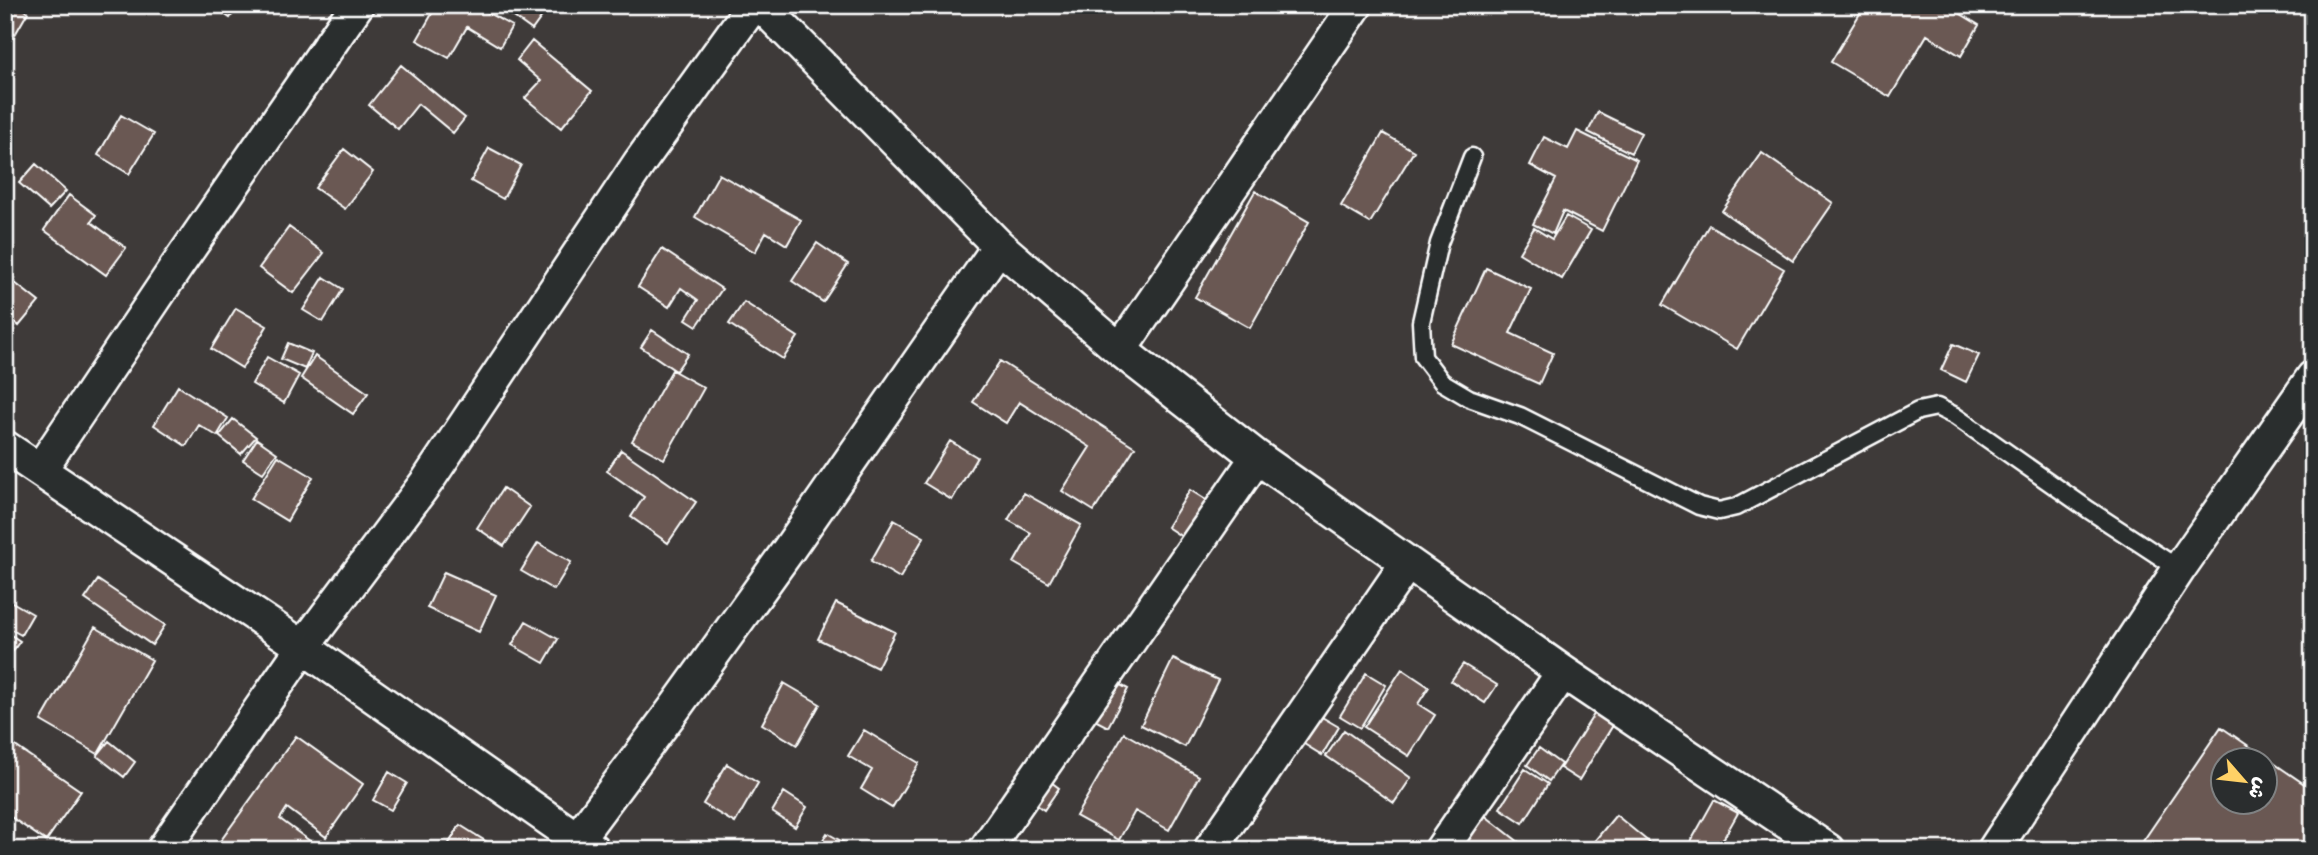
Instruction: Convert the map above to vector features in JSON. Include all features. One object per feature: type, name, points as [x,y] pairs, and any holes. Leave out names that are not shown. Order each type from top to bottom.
[{"type":"street","points":[[40,470],[358,5]]},
{"type":"street","points":[[163,850],[303,647],[428,480],[640,162],[753,5]]},
{"type":"street","points":[[761,5],[999,246],[1121,350],[1257,457],[1563,672],[1828,850]]},
{"type":"street","points":[[1121,350],[1356,5]]},
{"type":"street","points":[[5,447],[303,647],[580,846],[999,246]]},
{"type":"street","points":[[1994,850],[2179,569],[2313,377]]},
{"type":"street","points":[[985,850],[1257,457]]},
{"type":"street","points":[[1210,850],[1407,563]]},
{"type":"street","points":[[1441,850],[1563,672]]},
{"type":"lane","points":[[1472,157],[1439,243],[1421,322],[1423,357],[1443,382],[1469,398],[1520,416],[1699,506],[1719,511],[1736,507],[1917,411],[1937,407],[1955,415],[2089,510],[2179,569]]},
{"type":"building","points":[[5,5],[18,5],[28,12],[5,52]]},
{"type":"building","points":[[211,5],[239,5],[230,18]]},
{"type":"building","points":[[437,5],[474,5],[512,26],[500,47],[467,27],[449,58],[417,40]]},
{"type":"building","points":[[497,5],[550,5],[532,30]]},
{"type":"building","points":[[1865,5],[1946,5],[1979,25],[1961,56],[1927,35],[1890,97],[1831,62]]},
{"type":"building","points":[[532,41],[592,91],[561,128],[525,98],[541,81],[517,60]]},
{"type":"building","points":[[401,65],[465,118],[453,133],[418,104],[398,129],[369,105]]},
{"type":"building","points":[[1598,112],[1641,133],[1631,153],[1588,132]]},
{"type":"building","points":[[121,115],[154,134],[129,174],[98,155]]},
{"type":"building","points":[[1577,131],[1637,160],[1602,231],[1563,211],[1553,234],[1533,224],[1556,179],[1530,165],[1544,137],[1568,149]]},
{"type":"building","points":[[1383,133],[1414,151],[1370,223],[1341,206]]},
{"type":"building","points":[[489,148],[521,165],[503,199],[471,181]]},
{"type":"building","points":[[344,149],[373,172],[345,209],[315,188]]},
{"type":"building","points":[[1762,153],[1833,203],[1793,261],[1722,211]]},
{"type":"building","points":[[36,164],[66,191],[49,209],[19,183]]},
{"type":"building","points":[[719,174],[801,220],[787,245],[766,232],[755,252],[695,217]]},
{"type":"building","points":[[1255,191],[1309,222],[1250,328],[1195,297]]},
{"type":"building","points":[[69,195],[96,215],[91,222],[126,248],[106,275],[44,230]]},
{"type":"building","points":[[1566,216],[1591,230],[1562,279],[1519,253],[1534,228],[1552,239]]},
{"type":"building","points":[[1709,225],[1784,269],[1737,349],[1662,305]]},
{"type":"building","points":[[289,227],[324,253],[293,293],[259,268]]},
{"type":"building","points":[[817,243],[848,264],[823,302],[792,281]]},
{"type":"building","points":[[662,249],[722,289],[697,326],[686,319],[698,300],[681,288],[669,307],[638,287]]},
{"type":"building","points":[[1486,268],[1531,289],[1510,333],[1553,353],[1539,384],[1451,344]]},
{"type":"building","points":[[324,277],[343,289],[323,322],[303,310]]},
{"type":"building","points":[[15,283],[39,302],[19,326],[5,314],[5,295]]},
{"type":"building","points":[[744,302],[798,337],[783,359],[729,324]]},
{"type":"building","points":[[236,308],[267,326],[242,368],[211,349]]},
{"type":"building","points":[[652,330],[688,354],[676,371],[641,347]]},
{"type":"building","points":[[288,343],[312,353],[305,369],[281,359]]},
{"type":"building","points":[[1953,344],[1979,355],[1966,382],[1941,370]]},
{"type":"building","points":[[315,356],[368,393],[353,414],[301,378]]},
{"type":"building","points":[[267,357],[299,375],[284,403],[252,384]]},
{"type":"building","points":[[1000,361],[1135,447],[1094,511],[1062,491],[1090,447],[1019,402],[1006,423],[973,402]]},
{"type":"building","points":[[672,370],[704,388],[664,459],[632,441]]},
{"type":"building","points":[[178,386],[228,418],[217,436],[199,425],[186,446],[154,425]]},
{"type":"building","points":[[233,419],[256,437],[241,454],[219,436]]},
{"type":"building","points":[[257,439],[277,453],[263,473],[243,460]]},
{"type":"building","points":[[950,441],[977,457],[952,500],[924,483]]},
{"type":"building","points":[[621,450],[696,502],[668,543],[631,517],[644,497],[607,471]]},
{"type":"building","points":[[278,456],[313,477],[287,521],[251,499]]},
{"type":"building","points":[[503,488],[530,507],[504,546],[477,528]]},
{"type":"building","points":[[1190,490],[1214,505],[1190,542],[1167,527]]},
{"type":"building","points":[[1024,493],[1081,525],[1049,583],[1014,563],[1031,533],[1008,520]]},
{"type":"building","points":[[894,520],[924,537],[900,578],[871,561]]},
{"type":"building","points":[[538,543],[571,562],[554,590],[521,571]]},
{"type":"building","points":[[444,572],[496,595],[479,632],[427,608]]},
{"type":"building","points":[[98,580],[165,625],[152,645],[85,599]]},
{"type":"building","points":[[5,598],[33,614],[21,635],[5,626]]},
{"type":"building","points":[[836,603],[895,632],[877,668],[818,639]]},
{"type":"building","points":[[526,621],[558,639],[544,663],[512,645]]},
{"type":"building","points":[[95,627],[152,660],[98,754],[41,721]]},
{"type":"building","points":[[5,631],[20,641],[5,662]]},
{"type":"building","points":[[1173,659],[1218,680],[1185,747],[1141,725]]},
{"type":"building","points":[[1463,664],[1497,685],[1485,703],[1451,681]]},
{"type":"building","points":[[1402,669],[1429,687],[1418,704],[1435,715],[1409,756],[1364,727]]},
{"type":"building","points":[[1366,673],[1386,685],[1360,728],[1340,716]]},
{"type":"building","points":[[1109,679],[1128,689],[1108,727],[1089,717]]},
{"type":"building","points":[[784,683],[820,704],[797,745],[762,724]]},
{"type":"building","points":[[1596,711],[1615,722],[1579,780],[1560,768]]},
{"type":"building","points":[[1320,716],[1339,727],[1322,755],[1304,744]]},
{"type":"building","points":[[2221,727],[2249,746],[2210,746],[2210,816],[2280,816],[2280,767],[2313,790],[2313,850],[2137,850]]},
{"type":"building","points":[[864,730],[919,763],[892,808],[861,789],[872,770],[848,756]]},
{"type":"building","points":[[1344,730],[1411,778],[1394,803],[1326,756]]},
{"type":"building","points":[[1124,733],[1199,776],[1169,830],[1135,811],[1119,840],[1076,816]]},
{"type":"building","points":[[296,736],[363,784],[326,837],[287,808],[280,819],[322,850],[214,850]]},
{"type":"building","points":[[5,739],[81,791],[46,841],[5,813]]},
{"type":"building","points":[[109,741],[135,762],[124,777],[97,756]]},
{"type":"building","points":[[1539,748],[1561,764],[1549,781],[1527,765]]},
{"type":"building","points":[[727,764],[758,783],[735,823],[703,804]]},
{"type":"building","points":[[1525,769],[1548,784],[1523,823],[1500,808]]},
{"type":"building","points":[[389,772],[407,783],[391,810],[373,800]]},
{"type":"building","points":[[1047,779],[1059,788],[1044,810],[1031,801]]},
{"type":"building","points":[[784,792],[807,807],[795,827],[772,812]]},
{"type":"building","points":[[1714,800],[1738,813],[1717,850],[1686,850]]},
{"type":"building","points":[[1474,807],[1529,850],[1461,850],[1449,841]]},
{"type":"building","points":[[1616,815],[1650,843],[1644,850],[1587,850]]},
{"type":"building","points":[[460,825],[498,849],[445,850]]},
{"type":"building","points":[[827,833],[857,850],[817,850]]}]
